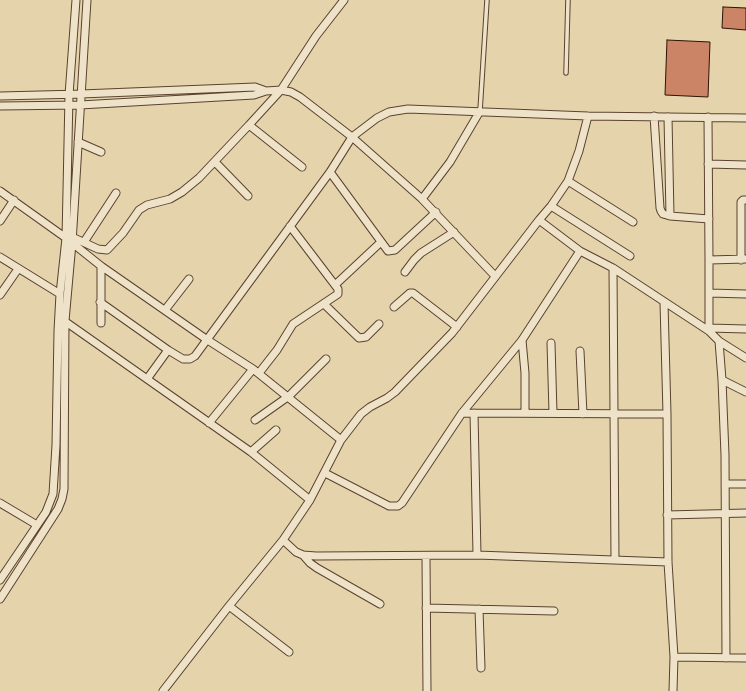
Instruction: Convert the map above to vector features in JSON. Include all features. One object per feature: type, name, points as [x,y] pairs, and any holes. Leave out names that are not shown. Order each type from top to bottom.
[{"type":"street","points":[[0,599],[58,509],[64,489],[62,320],[60,294],[70,239],[69,95],[76,0]]},
{"type":"street","points":[[0,580],[46,512],[54,488],[62,320],[78,142],[87,0]]},
{"type":"street","points":[[70,239],[84,242],[98,249],[107,250],[123,233],[138,210],[147,205],[170,199],[182,192],[199,178],[281,90],[316,36],[344,0]]},
{"type":"street","points":[[0,96],[69,95],[255,87],[266,91]]},
{"type":"street","points":[[0,106],[80,105],[254,95],[266,91],[281,90],[291,92],[300,96],[352,138],[422,199],[436,212],[495,276]]},
{"type":"street","points":[[100,302],[183,359],[190,359],[195,356],[330,172],[352,138],[377,118],[389,112],[408,109],[588,116],[746,118]]},
{"type":"street","points":[[422,199],[450,162],[480,111]]},
{"type":"street","points":[[163,691],[229,606],[283,540],[310,500],[341,440],[361,414],[370,407],[388,398],[395,392],[456,327],[551,206],[568,181],[579,150],[588,116]]},
{"type":"street","points":[[654,116],[660,208],[663,214],[670,216],[708,219]]},
{"type":"street","points":[[668,117],[670,216]]},
{"type":"street","points":[[708,117],[709,330]]},
{"type":"street","points":[[249,125],[302,167]]},
{"type":"street","points":[[78,142],[102,152]]},
{"type":"street","points":[[215,162],[248,196]]},
{"type":"street","points":[[708,164],[746,165]]},
{"type":"street","points":[[330,172],[386,250],[391,251],[436,212]]},
{"type":"street","points":[[568,181],[633,222]]},
{"type":"street","points":[[0,191],[70,239],[101,266],[206,339],[256,371],[289,396],[341,440]]},
{"type":"street","points":[[84,242],[116,193]]},
{"type":"street","points":[[0,221],[14,200]]},
{"type":"street","points":[[709,260],[744,260],[741,202],[746,200]]},
{"type":"street","points":[[551,206],[630,256]]},
{"type":"street","points":[[539,220],[580,251],[613,268],[664,303],[709,330],[719,341],[746,358]]},
{"type":"street","points":[[209,423],[277,350],[293,324],[338,294],[338,289],[290,226]]},
{"type":"street","points":[[406,272],[414,260],[421,254],[454,232]]},
{"type":"street","points":[[335,285],[381,242]]},
{"type":"street","points":[[324,473],[389,506],[398,506],[402,503],[462,413],[522,340],[580,251]]},
{"type":"street","points":[[0,257],[60,294]]},
{"type":"street","points":[[101,266],[101,323]]},
{"type":"street","points":[[613,268],[615,560]]},
{"type":"street","points":[[0,295],[18,269]]},
{"type":"street","points":[[165,310],[189,279]]},
{"type":"street","points":[[394,307],[410,293],[413,293],[456,327]]},
{"type":"street","points":[[709,293],[746,294]]},
{"type":"street","points":[[664,303],[667,414],[668,562],[674,658],[673,691]]},
{"type":"street","points":[[324,304],[359,338],[366,337],[379,324]]},
{"type":"street","points":[[62,320],[251,452],[310,500]]},
{"type":"street","points":[[709,330],[746,329]]},
{"type":"street","points":[[522,340],[525,373],[525,413]]},
{"type":"street","points":[[719,341],[722,380],[725,484],[726,658]]},
{"type":"street","points":[[551,343],[553,413]]},
{"type":"street","points":[[147,379],[168,350]]},
{"type":"street","points":[[580,351],[583,414]]},
{"type":"street","points":[[255,420],[289,396],[326,359]]},
{"type":"street","points":[[722,380],[746,392]]},
{"type":"street","points":[[462,413],[667,414]]},
{"type":"street","points":[[474,413],[477,556]]},
{"type":"street","points":[[251,452],[276,430]]},
{"type":"street","points":[[725,484],[746,484]]},
{"type":"street","points":[[54,488],[64,489]]},
{"type":"street","points":[[0,503],[37,525]]},
{"type":"street","points":[[667,515],[746,513]]},
{"type":"street","points":[[283,540],[296,552],[304,555],[477,556],[668,562]]},
{"type":"street","points":[[304,555],[310,563],[317,568],[380,604]]},
{"type":"street","points":[[426,556],[426,691]]},
{"type":"street","points":[[229,606],[289,652]]},
{"type":"street","points":[[426,608],[554,611]]},
{"type":"street","points":[[479,609],[480,668]]},
{"type":"street","points":[[674,658],[746,658]]},
{"type":"lane","points":[[480,111],[487,0]]},
{"type":"lane","points":[[566,73],[568,0]]},
{"type":"building","points":[[723,7],[746,8],[746,30],[722,28]]},
{"type":"building","points":[[667,40],[710,42],[708,97],[665,95]]}]
